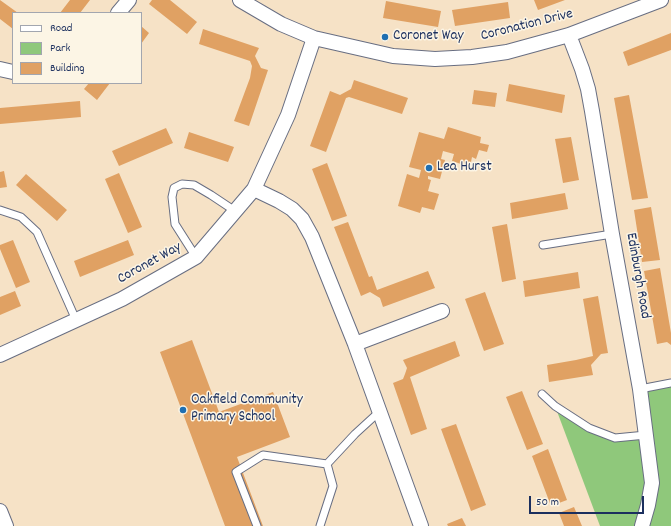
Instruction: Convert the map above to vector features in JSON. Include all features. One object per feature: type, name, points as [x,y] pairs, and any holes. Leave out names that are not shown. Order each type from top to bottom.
[{"type":"street","points":[[119,12],[129,0]]},
{"type":"street","name":"Coronation Drive","points":[[240,0],[281,24],[314,38],[393,56],[435,59],[472,57],[507,52],[569,35],[661,0]]},
{"type":"street","name":"Edinburgh Road","points":[[569,35],[588,89],[640,389],[652,483],[642,526]]},
{"type":"street","name":"Coronet Way","points":[[0,355],[122,299],[196,257],[254,189],[288,115],[314,38]]},
{"type":"street","points":[[0,69],[12,72]]},
{"type":"street","points":[[254,189],[292,209],[302,219],[312,237],[355,344],[421,526]]},
{"type":"street","points":[[355,344],[442,311]]},
{"type":"street","points":[[0,511],[6,526]]},
{"type":"lane","points":[[196,257],[175,224],[172,197],[174,188],[182,184],[194,185],[211,194],[235,211]]},
{"type":"lane","points":[[0,210],[21,217],[37,232],[76,320]]},
{"type":"lane","points":[[543,245],[612,234]]},
{"type":"lane","points":[[640,389],[671,383]]},
{"type":"lane","points":[[542,394],[555,406],[589,428],[615,438],[646,435]]},
{"type":"lane","points":[[327,464],[355,434],[379,412]]},
{"type":"lane","points":[[258,526],[236,472],[263,455],[327,464]]},
{"type":"lane","points":[[320,526],[333,486],[327,464]]},
{"type":"green space","points":[[671,383],[671,526],[600,526],[555,406],[615,438],[646,435],[640,389]]},
{"type":"building","points":[[0,0],[17,12],[12,12],[12,28],[0,19]]},
{"type":"building","points":[[70,0],[90,0],[81,12],[61,12]]},
{"type":"building","points":[[152,0],[170,0],[197,22],[187,34],[149,4]]},
{"type":"building","points":[[534,0],[565,0],[538,10]]},
{"type":"building","points":[[386,1],[441,11],[438,27],[383,18]]},
{"type":"building","points":[[508,2],[510,18],[455,26],[452,10]]},
{"type":"building","points":[[142,27],[149,33],[142,43]]},
{"type":"building","points":[[203,29],[259,48],[255,56],[261,68],[268,70],[249,126],[234,121],[250,78],[252,66],[250,61],[199,44]]},
{"type":"building","points":[[671,33],[671,50],[628,66],[623,52]]},
{"type":"building","points":[[354,80],[408,98],[402,114],[349,97],[346,98],[326,152],[310,146],[330,91],[340,95],[351,89]]},
{"type":"building","points":[[88,84],[109,84],[97,100],[84,89]]},
{"type":"building","points":[[509,84],[565,95],[562,113],[506,101]]},
{"type":"building","points":[[474,90],[497,93],[495,107],[472,104]]},
{"type":"building","points":[[629,95],[648,198],[632,200],[614,98]]},
{"type":"building","points":[[80,101],[81,117],[0,124],[0,108]]},
{"type":"building","name":"Lea Hurst","points":[[448,127],[481,137],[480,143],[489,145],[487,152],[479,150],[476,159],[472,157],[470,167],[452,161],[454,154],[443,151],[441,159],[445,160],[440,179],[428,176],[428,179],[431,180],[428,191],[439,194],[434,210],[422,207],[420,213],[398,206],[407,174],[419,178],[421,170],[409,167],[419,132],[444,139]]},
{"type":"building","points":[[166,128],[173,143],[119,166],[112,151]]},
{"type":"building","points":[[189,132],[234,147],[228,162],[184,148]]},
{"type":"building","points":[[571,137],[579,180],[563,183],[555,139]]},
{"type":"building","points":[[327,163],[347,216],[332,221],[312,169]]},
{"type":"building","points":[[4,171],[7,187],[0,188],[0,172]]},
{"type":"building","points":[[119,173],[142,227],[128,233],[105,179]]},
{"type":"building","points":[[26,174],[67,210],[57,221],[16,185]]},
{"type":"building","points":[[565,193],[568,209],[512,219],[510,203]]},
{"type":"building","points":[[651,207],[660,260],[642,262],[634,210]]},
{"type":"building","points":[[348,222],[369,277],[372,276],[377,290],[428,271],[435,288],[383,307],[380,298],[370,292],[361,296],[334,227]]},
{"type":"building","points":[[507,224],[516,279],[502,282],[492,227]]},
{"type":"building","points":[[13,240],[30,282],[16,288],[0,249],[0,245]]},
{"type":"building","points":[[128,240],[134,255],[80,277],[74,261]]},
{"type":"building","points":[[660,268],[671,333],[671,345],[667,342],[657,344],[644,271]]},
{"type":"building","points":[[578,272],[580,288],[525,297],[523,281]]},
{"type":"building","points":[[15,291],[21,306],[0,315],[0,297]]},
{"type":"building","points":[[485,292],[504,344],[484,351],[465,299]]},
{"type":"building","points":[[598,296],[608,353],[601,354],[591,365],[593,375],[549,382],[547,365],[593,356],[583,299]]},
{"type":"building","points":[[192,340],[219,412],[273,392],[290,437],[237,457],[263,526],[225,526],[160,352]]},
{"type":"building","points":[[455,341],[460,356],[410,377],[427,429],[411,435],[393,383],[403,379],[407,368],[403,360]]},
{"type":"building","points":[[522,391],[543,444],[527,450],[506,397]]},
{"type":"building","points":[[456,424],[486,505],[471,511],[441,429]]},
{"type":"building","points":[[548,449],[567,500],[551,506],[532,456]]},
{"type":"building","points":[[574,507],[582,526],[564,526],[559,513]]},
{"type":"building","points":[[462,518],[466,526],[448,526],[447,524]]},
{"type":"place","name":"Coronet Way","points":[[385,37]]},
{"type":"place","name":"Lea Hurst","points":[[429,168]]},
{"type":"place","name":"Oakfield Community Primary School","points":[[183,410]]}]
